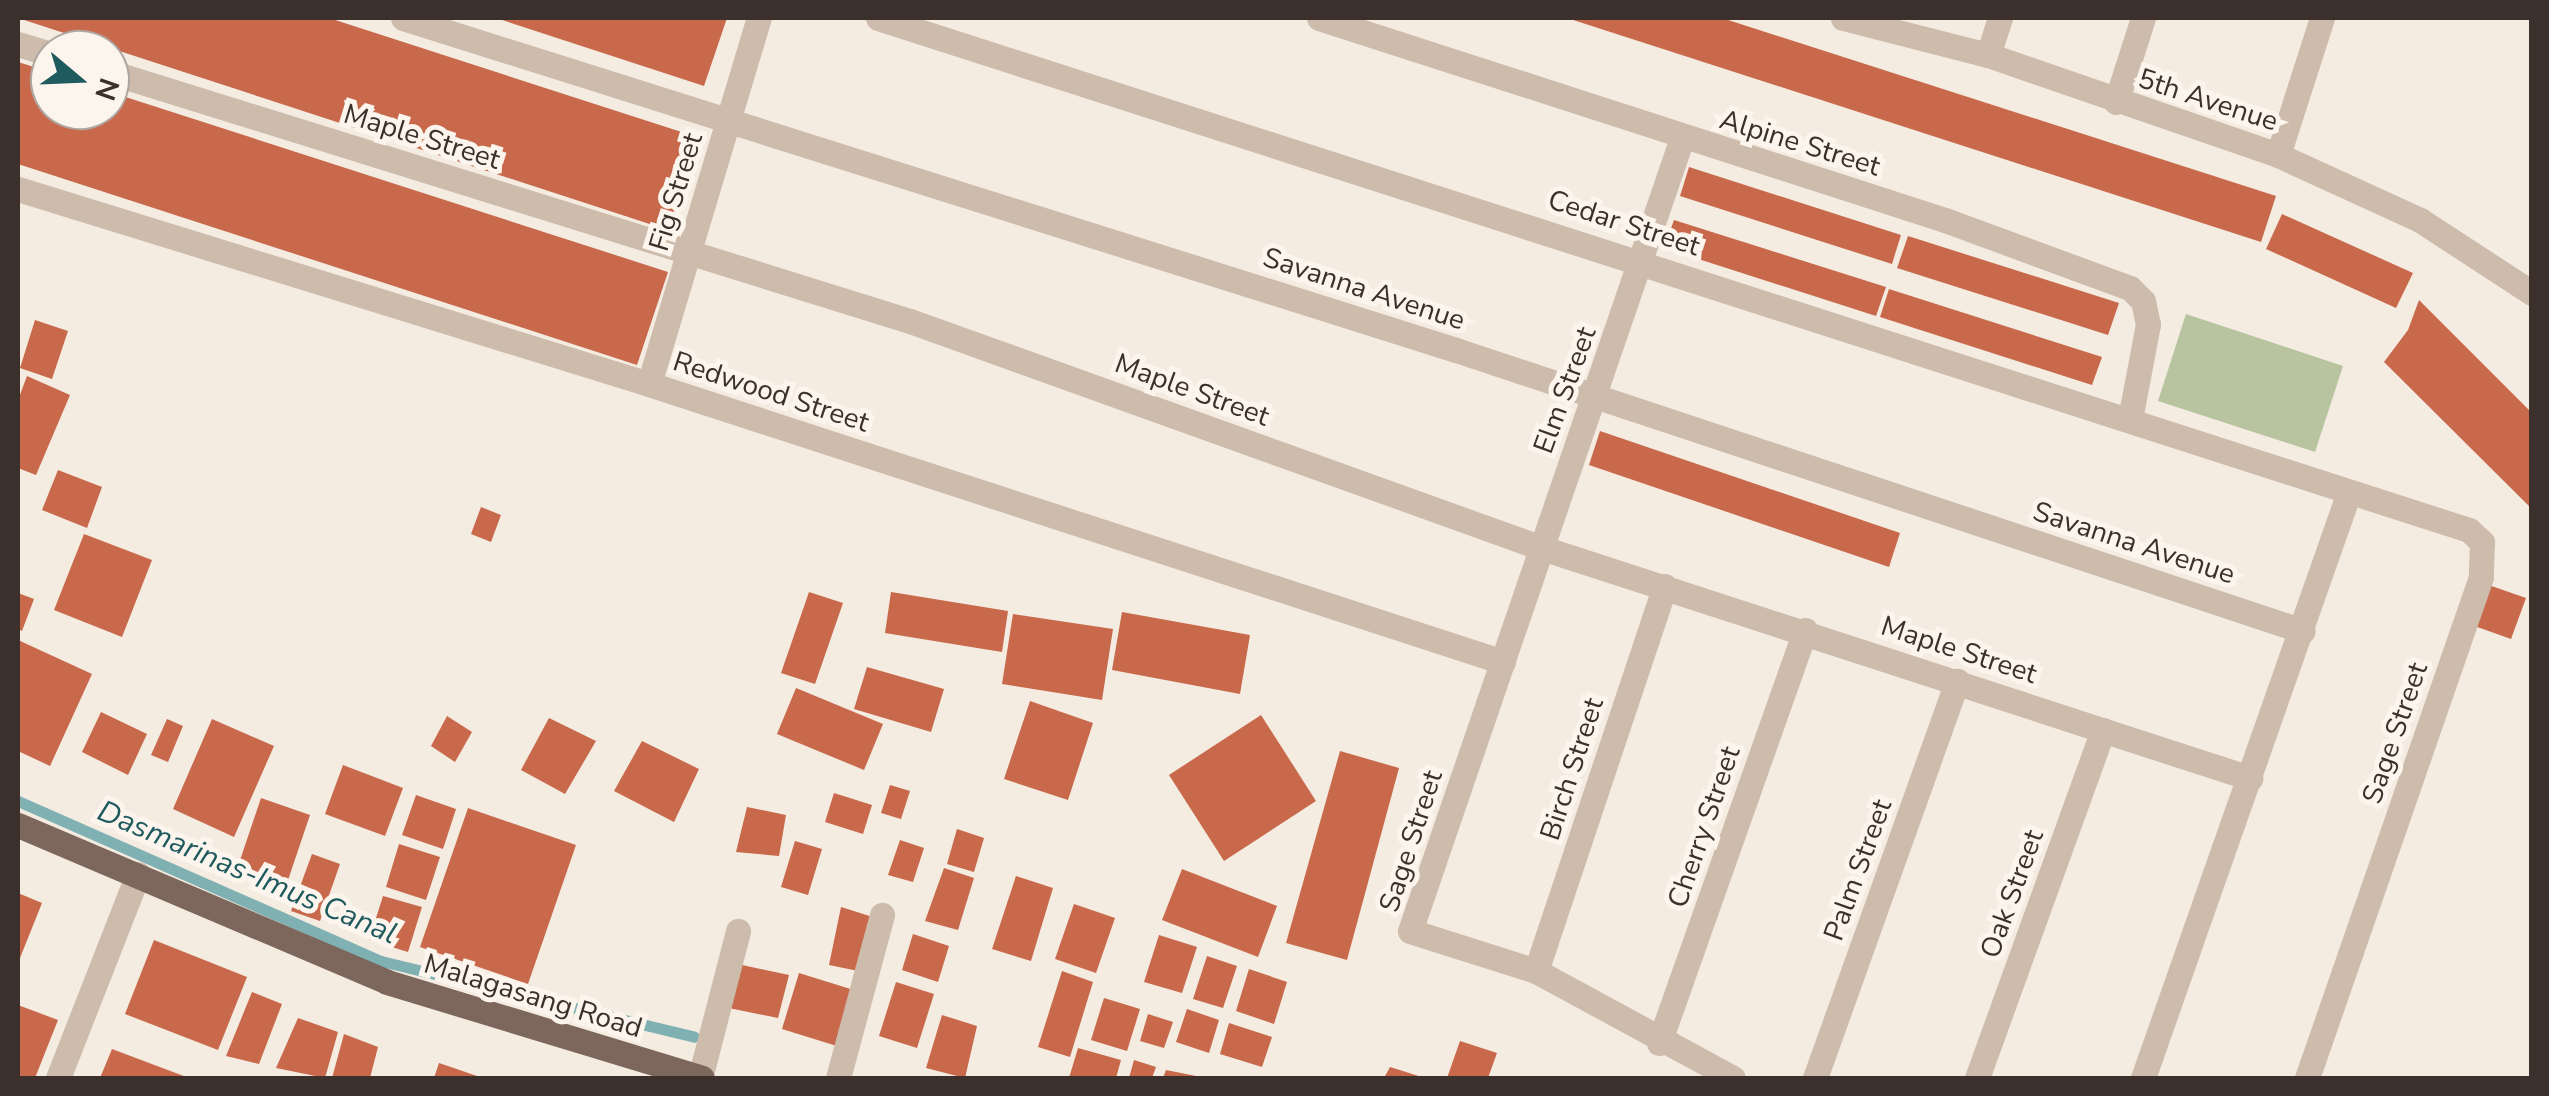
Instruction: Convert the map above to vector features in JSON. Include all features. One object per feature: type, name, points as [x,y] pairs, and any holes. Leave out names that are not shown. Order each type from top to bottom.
[{"type":"main road","name":"Malagasang Road","points":[[18,826],[388,982],[701,1078]]},
{"type":"street","name":"Savanna Avenue","points":[[402,18],[729,118],[1595,396],[2303,632]]},
{"type":"street","name":"Fig Street","points":[[649,384],[760,18]]},
{"type":"street","name":"Cedar Street","points":[[878,18],[1642,260],[2349,492]]},
{"type":"street","name":"Alpine Street","points":[[1319,18],[1944,220],[2130,288],[2144,301],[2148,324],[2130,419]]},
{"type":"street","points":[[1988,55],[2000,18]]},
{"type":"street","points":[[2116,102],[2143,18]]},
{"type":"street","points":[[2278,155],[2322,18]]},
{"type":"street","name":"5th Avenue","points":[[1852,19],[1988,55],[2278,155],[2420,220],[2532,293]]},
{"type":"street","name":"Maple Street","points":[[130,78],[910,321],[1539,547],[2250,778]]},
{"type":"street","name":"Elm Street","points":[[1503,662],[1539,547],[1595,396],[1682,138]]},
{"type":"street","name":"Redwood Street","points":[[18,189],[649,384],[1503,662]]},
{"type":"street","points":[[2142,1078],[2303,632],[2349,492]]},
{"type":"street","name":"Sage Street","points":[[2308,1078],[2485,554],[2468,530],[2349,492]]},
{"type":"street","name":"Birch Street","points":[[1536,971],[1665,586]]},
{"type":"street","name":"Cherry Street","points":[[1659,1043],[1804,630]]},
{"type":"street","name":"Sage Street","points":[[1503,662],[1410,931],[1536,971],[1659,1043],[1732,1078]]},
{"type":"street","name":"Palm Street","points":[[1815,1078],[1957,681]]},
{"type":"street","name":"Oak Street","points":[[1977,1078],[2103,730]]},
{"type":"street","points":[[58,1078],[138,874]]},
{"type":"street","points":[[838,1078],[882,915]]},
{"type":"street","points":[[701,1078],[738,931]]},
{"type":"green space","points":[[2186,314],[2343,366],[2315,452],[2158,401]]},
{"type":"building","points":[[18,18],[329,18],[697,137],[668,230],[130,55],[130,30],[55,30]]},
{"type":"building","points":[[496,18],[727,18],[704,86]]},
{"type":"building","points":[[1567,18],[1722,18],[2276,196],[2261,242]]},
{"type":"building","points":[[18,62],[30,66],[30,130],[130,130],[130,98],[668,272],[637,365],[18,164]]},
{"type":"building","points":[[1689,167],[1901,235],[1892,264],[1680,196]]},
{"type":"building","points":[[2282,214],[2413,273],[2396,308],[2266,249]]},
{"type":"building","points":[[1674,220],[1886,287],[1876,316],[1664,248]]},
{"type":"building","points":[[1908,236],[2119,303],[2108,335],[1897,268]]},
{"type":"building","points":[[1889,289],[2102,357],[2092,385],[1880,317]]},
{"type":"building","points":[[2419,300],[2532,413],[2532,509],[2384,362],[2408,330]]},
{"type":"building","points":[[35,320],[68,331],[52,379],[20,368]]},
{"type":"building","points":[[27,376],[70,395],[36,475],[18,468],[18,400]]},
{"type":"building","points":[[1600,431],[1900,533],[1889,567],[1589,465]]},
{"type":"building","points":[[58,470],[102,487],[87,528],[42,510]]},
{"type":"building","points":[[481,507],[501,515],[491,542],[471,534]]},
{"type":"building","points":[[84,534],[152,560],[122,637],[54,610]]},
{"type":"building","points":[[2480,582],[2526,598],[2511,639],[2466,623]]},
{"type":"building","points":[[809,592],[843,603],[815,684],[781,673]]},
{"type":"building","points":[[891,592],[1008,611],[1002,652],[885,633]]},
{"type":"building","points":[[18,593],[34,599],[22,631],[18,629]]},
{"type":"building","points":[[1122,612],[1250,635],[1240,694],[1112,670]]},
{"type":"building","points":[[1013,614],[1113,629],[1102,700],[1002,684]]},
{"type":"building","points":[[18,640],[92,674],[50,766],[18,751]]},
{"type":"building","points":[[867,667],[944,689],[931,732],[854,709]]},
{"type":"building","points":[[796,688],[883,724],[864,770],[777,734]]},
{"type":"building","points":[[1030,701],[1093,723],[1068,800],[1004,779]]},
{"type":"building","points":[[101,712],[147,734],[128,775],[82,752]]},
{"type":"building","points":[[1261,715],[1316,801],[1224,861],[1169,775]]},
{"type":"building","points":[[447,716],[472,732],[455,762],[431,746]]},
{"type":"building","points":[[549,718],[596,741],[565,794],[521,770]]},
{"type":"building","points":[[167,719],[183,726],[168,762],[151,755]]},
{"type":"building","points":[[212,719],[274,746],[234,837],[173,809]]},
{"type":"building","points":[[642,741],[699,769],[674,822],[614,791]]},
{"type":"building","points":[[1340,751],[1399,768],[1347,960],[1286,943]]},
{"type":"building","points":[[343,765],[403,788],[385,836],[325,814]]},
{"type":"building","points":[[890,785],[910,791],[901,819],[881,813]]},
{"type":"building","points":[[834,793],[872,805],[863,834],[825,822]]},
{"type":"building","points":[[416,795],[456,809],[443,849],[402,835]]},
{"type":"building","points":[[261,798],[310,815],[286,886],[237,869]]},
{"type":"building","points":[[747,807],[786,815],[779,856],[736,852]]},
{"type":"building","points":[[468,808],[576,845],[528,984],[420,947]]},
{"type":"building","points":[[957,829],[984,838],[974,872],[947,864]]},
{"type":"building","points":[[900,840],[924,848],[913,882],[888,875]]},
{"type":"building","points":[[795,841],[822,849],[808,895],[781,887]]},
{"type":"building","points":[[399,844],[440,857],[426,900],[386,887]]},
{"type":"building","points":[[312,854],[340,864],[320,921],[291,911]]},
{"type":"building","points":[[944,868],[974,878],[958,930],[925,921]]},
{"type":"building","points":[[1182,869],[1277,906],[1258,957],[1162,920]]},
{"type":"building","points":[[1016,876],[1053,888],[1031,961],[992,949]]},
{"type":"building","points":[[18,893],[42,903],[18,963]]},
{"type":"building","points":[[383,896],[422,907],[408,952],[369,940]]},
{"type":"building","points":[[1074,904],[1115,918],[1096,973],[1055,959]]},
{"type":"building","points":[[841,907],[876,918],[863,972],[829,965]]},
{"type":"building","points":[[913,934],[949,946],[938,982],[902,970]]},
{"type":"building","points":[[1159,935],[1197,947],[1182,993],[1144,982]]},
{"type":"building","points":[[154,940],[247,977],[218,1050],[125,1014]]},
{"type":"building","points":[[1207,956],[1237,966],[1223,1008],[1193,999]]},
{"type":"building","points":[[733,963],[789,975],[778,1018],[724,1007]]},
{"type":"building","points":[[1249,969],[1287,982],[1274,1024],[1236,1011]]},
{"type":"building","points":[[1062,971],[1093,982],[1070,1057],[1038,1047]]},
{"type":"building","points":[[799,973],[857,991],[840,1047],[782,1029]]},
{"type":"building","points":[[896,982],[934,994],[917,1048],[879,1036]]},
{"type":"building","points":[[252,992],[282,1004],[259,1064],[226,1056]]},
{"type":"building","points":[[1104,998],[1140,1009],[1127,1051],[1091,1040]]},
{"type":"building","points":[[18,1005],[58,1020],[35,1078],[18,1077]]},
{"type":"building","points":[[1187,1009],[1219,1020],[1209,1053],[1176,1042]]},
{"type":"building","points":[[1148,1014],[1173,1022],[1164,1048],[1140,1041]]},
{"type":"building","points":[[942,1015],[977,1026],[965,1078],[926,1068]]},
{"type":"building","points":[[298,1018],[338,1032],[325,1078],[276,1068]]},
{"type":"building","points":[[1229,1023],[1272,1037],[1262,1067],[1220,1054]]},
{"type":"building","points":[[344,1034],[378,1047],[370,1078],[332,1078]]},
{"type":"building","points":[[1460,1041],[1497,1053],[1488,1078],[1447,1078]]},
{"type":"building","points":[[1078,1048],[1121,1060],[1116,1078],[1069,1078]]},
{"type":"building","points":[[112,1049],[189,1078],[100,1078]]},
{"type":"building","points":[[1134,1060],[1156,1067],[1152,1078],[1129,1078]]},
{"type":"building","points":[[439,1063],[483,1078],[434,1078]]},
{"type":"building","points":[[1390,1067],[1425,1078],[1384,1078]]},
{"type":"building","points":[[1166,1070],[1201,1077],[1201,1078],[1163,1078]]},
{"type":"waterway","name":"Dasmarinas-Imus Canal","points":[[18,801],[381,961],[694,1037]]}]
